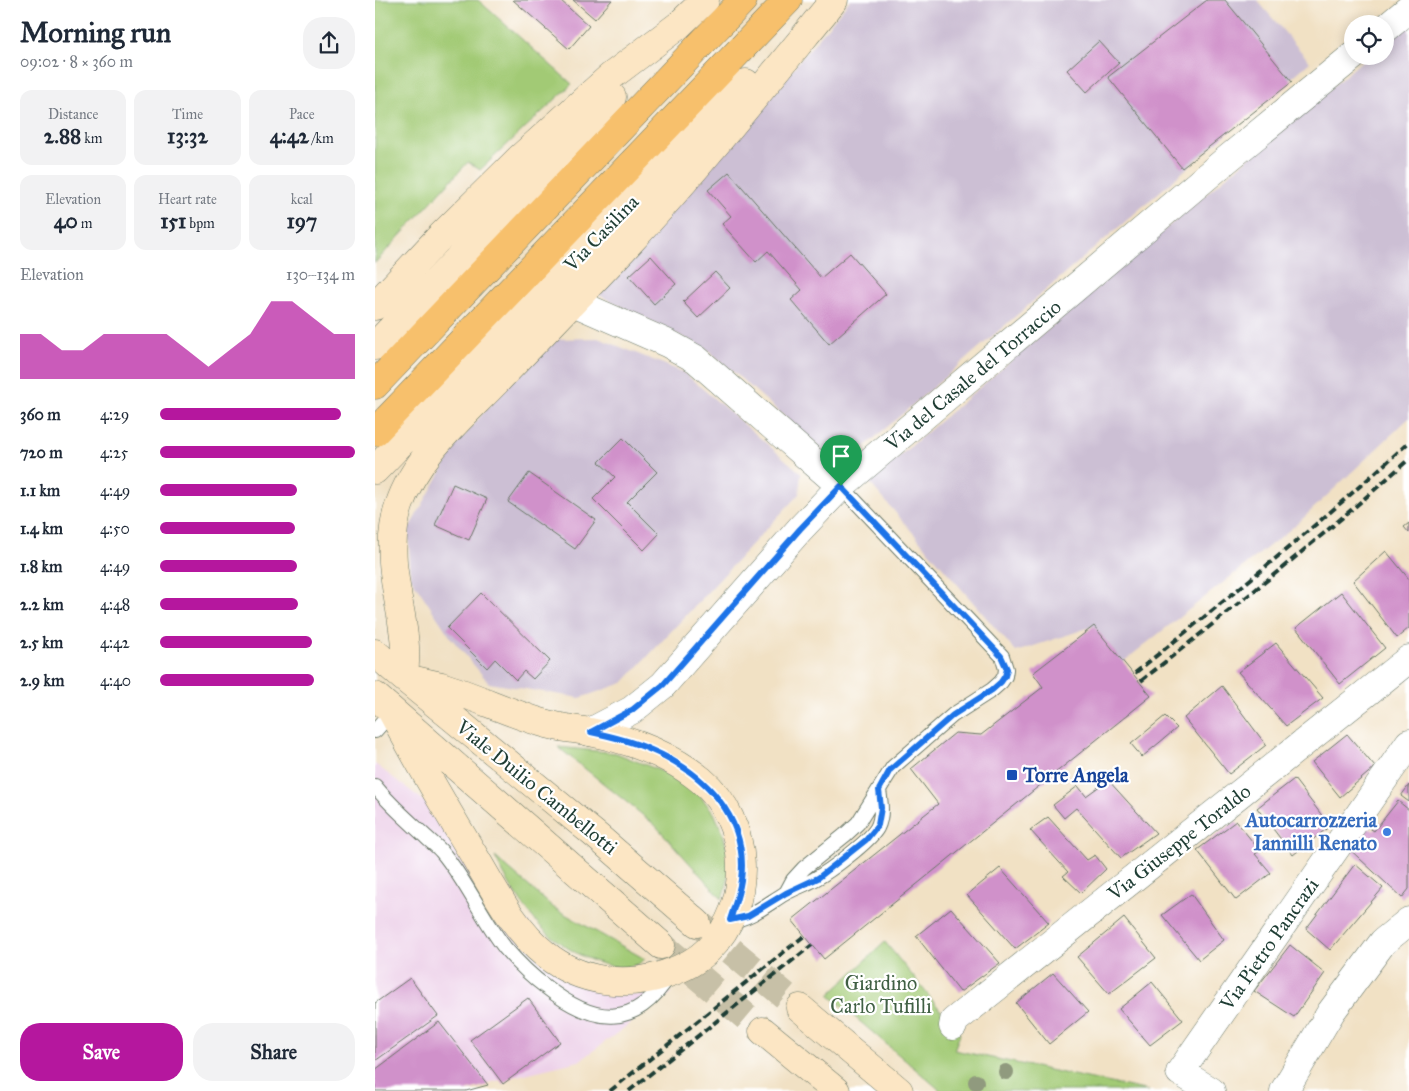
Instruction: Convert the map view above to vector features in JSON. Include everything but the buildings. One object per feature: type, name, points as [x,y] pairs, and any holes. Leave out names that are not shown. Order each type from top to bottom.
[{"type":"main road","points":[[375,346],[679,25],[705,0]]},
{"type":"main road","points":[[375,385],[743,0]]},
{"type":"main road","name":"Via Casilina","points":[[375,432],[788,0]]},
{"type":"main road","points":[[379,714],[422,768],[493,889],[522,930],[552,960],[584,976],[605,981],[639,981],[671,972],[690,964],[708,951],[721,936],[730,920],[739,893],[741,855],[732,822],[718,798],[699,778],[663,755],[627,740],[548,724],[440,686],[403,677],[406,663],[405,644],[393,563],[392,542],[397,516],[405,493],[433,450],[630,242],[697,166],[833,0]]},
{"type":"main road","name":"Via Casilina","points":[[375,470],[718,111],[833,0]]},
{"type":"main road","points":[[375,306],[437,240],[519,159],[610,77],[679,25]]},
{"type":"main road","name":"Viale Duilio Cambellotti","points":[[375,653],[599,838],[697,923]]},
{"type":"main road","name":"Viale Duilio Cambellotti","points":[[379,714],[661,945]]},
{"type":"main road","points":[[800,1008],[899,1091]]},
{"type":"main road","points":[[763,1031],[836,1091]]},
{"type":"street","points":[[1394,22],[1409,9]]},
{"type":"street","name":"Via del Casale del Torraccio","points":[[591,732],[632,710],[663,685],[800,529],[841,486],[1225,161],[1344,63]]},
{"type":"street","points":[[573,302],[669,344],[696,360],[841,486]]},
{"type":"street","name":"Via Giuseppe Toraldo","points":[[953,1026],[954,1021],[1409,660]]},
{"type":"street","name":"Via Pietro Pancrazi","points":[[1211,1091],[1180,1072],[1409,743]]},
{"type":"street","points":[[1284,1091],[1337,1004],[1383,942],[1409,921]]},
{"type":"lane","points":[[786,893],[797,875],[853,827],[893,767],[953,715],[992,690],[1001,682],[1007,669],[1001,656],[841,486]]},
{"type":"lane","points":[[375,786],[385,800],[442,852],[505,948],[536,979],[563,999],[587,1012],[599,1015],[613,1016],[628,1013],[640,1007],[656,994],[671,972]]},
{"type":"lane","points":[[730,920],[742,919],[786,893],[818,878],[856,849],[873,834],[880,818],[879,790]]},
{"type":"shaded area","points":[[850,0],[1257,0],[1310,62],[842,466],[708,350],[595,293],[741,132]]},
{"type":"shaded area","points":[[1409,22],[1409,418],[1297,524],[1123,662],[1094,626],[1016,652],[869,482],[1357,65],[1394,65],[1394,34]]},
{"type":"shaded area","points":[[598,338],[683,372],[801,473],[799,494],[623,683],[580,698],[489,683],[451,638],[411,578],[408,530],[456,446],[520,369],[552,339]]},
{"type":"shaded area","points":[[375,764],[435,809],[468,864],[598,991],[621,996],[673,992],[579,1061],[455,1091],[375,1091]]},
{"type":"green space","points":[[375,0],[478,0],[572,84],[480,170],[468,162],[375,263]]},
{"type":"green space","points":[[558,747],[616,753],[671,775],[697,792],[714,813],[723,833],[730,863],[727,884],[722,899],[655,825]]},
{"type":"green space","points":[[495,857],[554,908],[645,959],[636,965],[624,967],[610,966],[583,957],[570,950],[539,925],[509,883]]},
{"type":"green space","name":"Giardino Carlo Tufilli","points":[[885,942],[960,1034],[954,1050],[1149,1091],[941,1091],[829,995]]},
{"type":"tunnel","points":[[699,924],[800,1008]]},
{"type":"tunnel","points":[[661,945],[763,1031]]},
{"type":"railway","points":[[1135,673],[1308,531],[1409,442]]},
{"type":"railway","points":[[1141,681],[1310,545],[1409,459]]},
{"type":"railway","points":[[610,1091],[804,936]]},
{"type":"railway","points":[[629,1091],[812,945]]},
{"type":"place","name":"Torre Angela","points":[[1012,775]]},
{"type":"place","name":"Autocarrozzeria Iannilli Renato","points":[[1387,832]]},
{"type":"route","points":[[841,486],[1001,656],[1007,669],[1001,682],[992,690],[953,715],[890,770],[879,790],[880,818],[873,834],[818,878],[786,893],[742,919],[730,920],[739,893],[742,868],[741,855],[739,842],[729,816],[714,792],[692,773],[649,748],[627,740],[591,732],[632,710],[663,685],[800,529],[841,486]]}]
